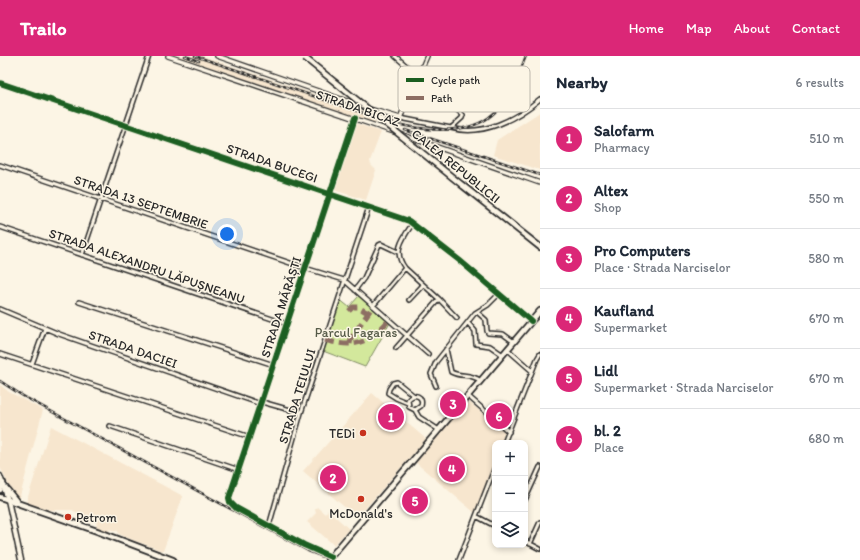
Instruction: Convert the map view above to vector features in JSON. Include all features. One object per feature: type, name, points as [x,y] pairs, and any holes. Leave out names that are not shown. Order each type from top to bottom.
[{"type":"main road","name":"CALEA REPUBLICII","points":[[303,57],[540,247]]},
{"type":"main road","points":[[329,559],[540,311]]},
{"type":"main road","points":[[0,476],[8,500],[21,560]]},
{"type":"main road","points":[[0,490],[3,484]]},
{"type":"main road","points":[[3,484],[18,504]]},
{"type":"main road","points":[[0,497],[97,531],[173,560]]},
{"type":"street","points":[[82,255],[149,56]]},
{"type":"street","name":"STRADA BICAZ","points":[[168,56],[355,118],[540,183]]},
{"type":"street","points":[[217,56],[400,118],[450,128],[481,128],[500,124],[522,112]]},
{"type":"street","points":[[395,56],[406,66]]},
{"type":"street","points":[[422,66],[427,56]]},
{"type":"street","name":"STRADA BUCEGI","points":[[0,83],[125,124],[413,223],[531,321]]},
{"type":"street","points":[[530,106],[540,99]]},
{"type":"street","points":[[400,118],[403,112]]},
{"type":"street","points":[[450,128],[462,118],[463,115],[460,112]]},
{"type":"street","name":"STRADA MĂRĂȘTI","points":[[269,526],[236,508],[230,502],[230,494],[262,403],[355,118]]},
{"type":"street","name":"STRADA 13 SEPTEMBRIE","points":[[0,165],[344,280]]},
{"type":"street","name":"STRADA TEIULUI","points":[[269,526],[301,413],[369,207]]},
{"type":"street","points":[[413,223],[404,237],[398,252],[401,262],[405,268],[439,299],[457,318]]},
{"type":"street","name":"STRADA ALEXANDRU LĂPUȘNEANU","points":[[0,227],[287,324]]},
{"type":"street","points":[[355,290],[364,278],[379,245],[381,244],[398,252]]},
{"type":"street","points":[[373,306],[405,268]]},
{"type":"street","points":[[344,280],[428,354]]},
{"type":"street","points":[[409,300],[423,285]]},
{"type":"street","points":[[436,386],[431,374],[436,362],[477,312],[488,305],[500,294]]},
{"type":"street","points":[[396,348],[439,299]]},
{"type":"street","points":[[79,302],[274,365]]},
{"type":"street","name":"STRADA DACIEI","points":[[0,309],[59,334],[262,403],[301,413]]},
{"type":"street","points":[[477,312],[486,320],[488,333],[503,334],[514,342]]},
{"type":"street","points":[[468,323],[475,331],[476,344],[490,346],[503,355]]},
{"type":"street","points":[[32,364],[45,328]]},
{"type":"street","points":[[446,349],[451,372],[474,376],[481,381]]},
{"type":"street","points":[[507,350],[532,371]]},
{"type":"street","points":[[0,354],[250,437]]},
{"type":"street","points":[[505,440],[540,354]]},
{"type":"street","points":[[415,410],[421,406],[422,402],[418,396],[413,396],[397,382],[393,383],[388,394],[408,403],[409,407],[415,410],[419,417],[439,430]]},
{"type":"street","points":[[408,403],[409,398],[413,396]]},
{"type":"street","points":[[468,396],[509,432]]},
{"type":"street","points":[[451,400],[450,407],[455,411]]},
{"type":"street","points":[[110,426],[239,470]]},
{"type":"street","points":[[528,493],[540,467]]},
{"type":"street","points":[[459,560],[492,475]]},
{"type":"street","points":[[476,516],[492,524]]},
{"type":"street","points":[[540,522],[530,544],[540,549]]},
{"type":"street","points":[[269,526],[329,559]]},
{"type":"shaded area","points":[[177,56],[202,56],[363,111],[378,124]]},
{"type":"shaded area","points":[[540,112],[540,170],[493,155],[497,140]]},
{"type":"shaded area","points":[[355,123],[381,132],[370,161],[371,165],[376,170],[366,200],[334,190]]},
{"type":"shaded area","points":[[0,385],[9,392],[43,410],[19,500],[9,486],[0,467]]},
{"type":"shaded area","points":[[372,393],[426,439],[357,518],[303,471]]},
{"type":"shaded area","points":[[468,401],[505,432],[502,440],[492,440],[492,467],[475,513],[415,462]]},
{"type":"shaded area","points":[[51,426],[183,496],[163,551],[130,539],[119,534],[118,531],[110,529],[108,532],[97,528],[96,522],[72,510],[51,510],[26,503]]},
{"type":"shaded area","points":[[317,507],[325,514],[328,510],[349,529],[334,545],[307,522],[316,513],[315,510]]},
{"type":"green space","name":"Parcul Fagaras","points":[[359,296],[390,323],[365,367],[323,351],[339,299],[349,307]]},
{"type":"railway","points":[[185,56],[199,61]]},
{"type":"railway","points":[[195,56],[401,125],[427,129],[453,129],[478,124],[495,112]]},
{"type":"railway","points":[[522,66],[526,56]]},
{"type":"railway","points":[[405,130],[540,175]]},
{"type":"railway","points":[[0,381],[23,396],[308,551],[331,560]]},
{"type":"marked path","points":[[350,344],[351,338],[373,306]]},
{"type":"marked path","points":[[349,311],[353,307],[358,307],[368,313]]},
{"type":"marked path","points":[[325,340],[345,344],[361,342],[368,339],[389,320]]},
{"type":"cycle path","points":[[0,83],[409,221],[459,260],[531,321]]},
{"type":"cycle path","points":[[331,557],[304,545],[236,508],[230,502],[229,498],[355,118]]},
{"type":"place","name":"Pro Computers","points":[[453,404]]},
{"type":"place","name":"bl. 2","points":[[499,416]]},
{"type":"place","name":"Salofarm","points":[[391,417]]},
{"type":"place","name":"TEDi","points":[[363,433]]},
{"type":"place","name":"Kaufland","points":[[452,469]]},
{"type":"place","name":"Altex","points":[[333,478]]},
{"type":"place","name":"McDonald's","points":[[361,499]]},
{"type":"place","name":"Lidl","points":[[415,501]]},
{"type":"place","name":"Petrom","points":[[68,517]]}]
